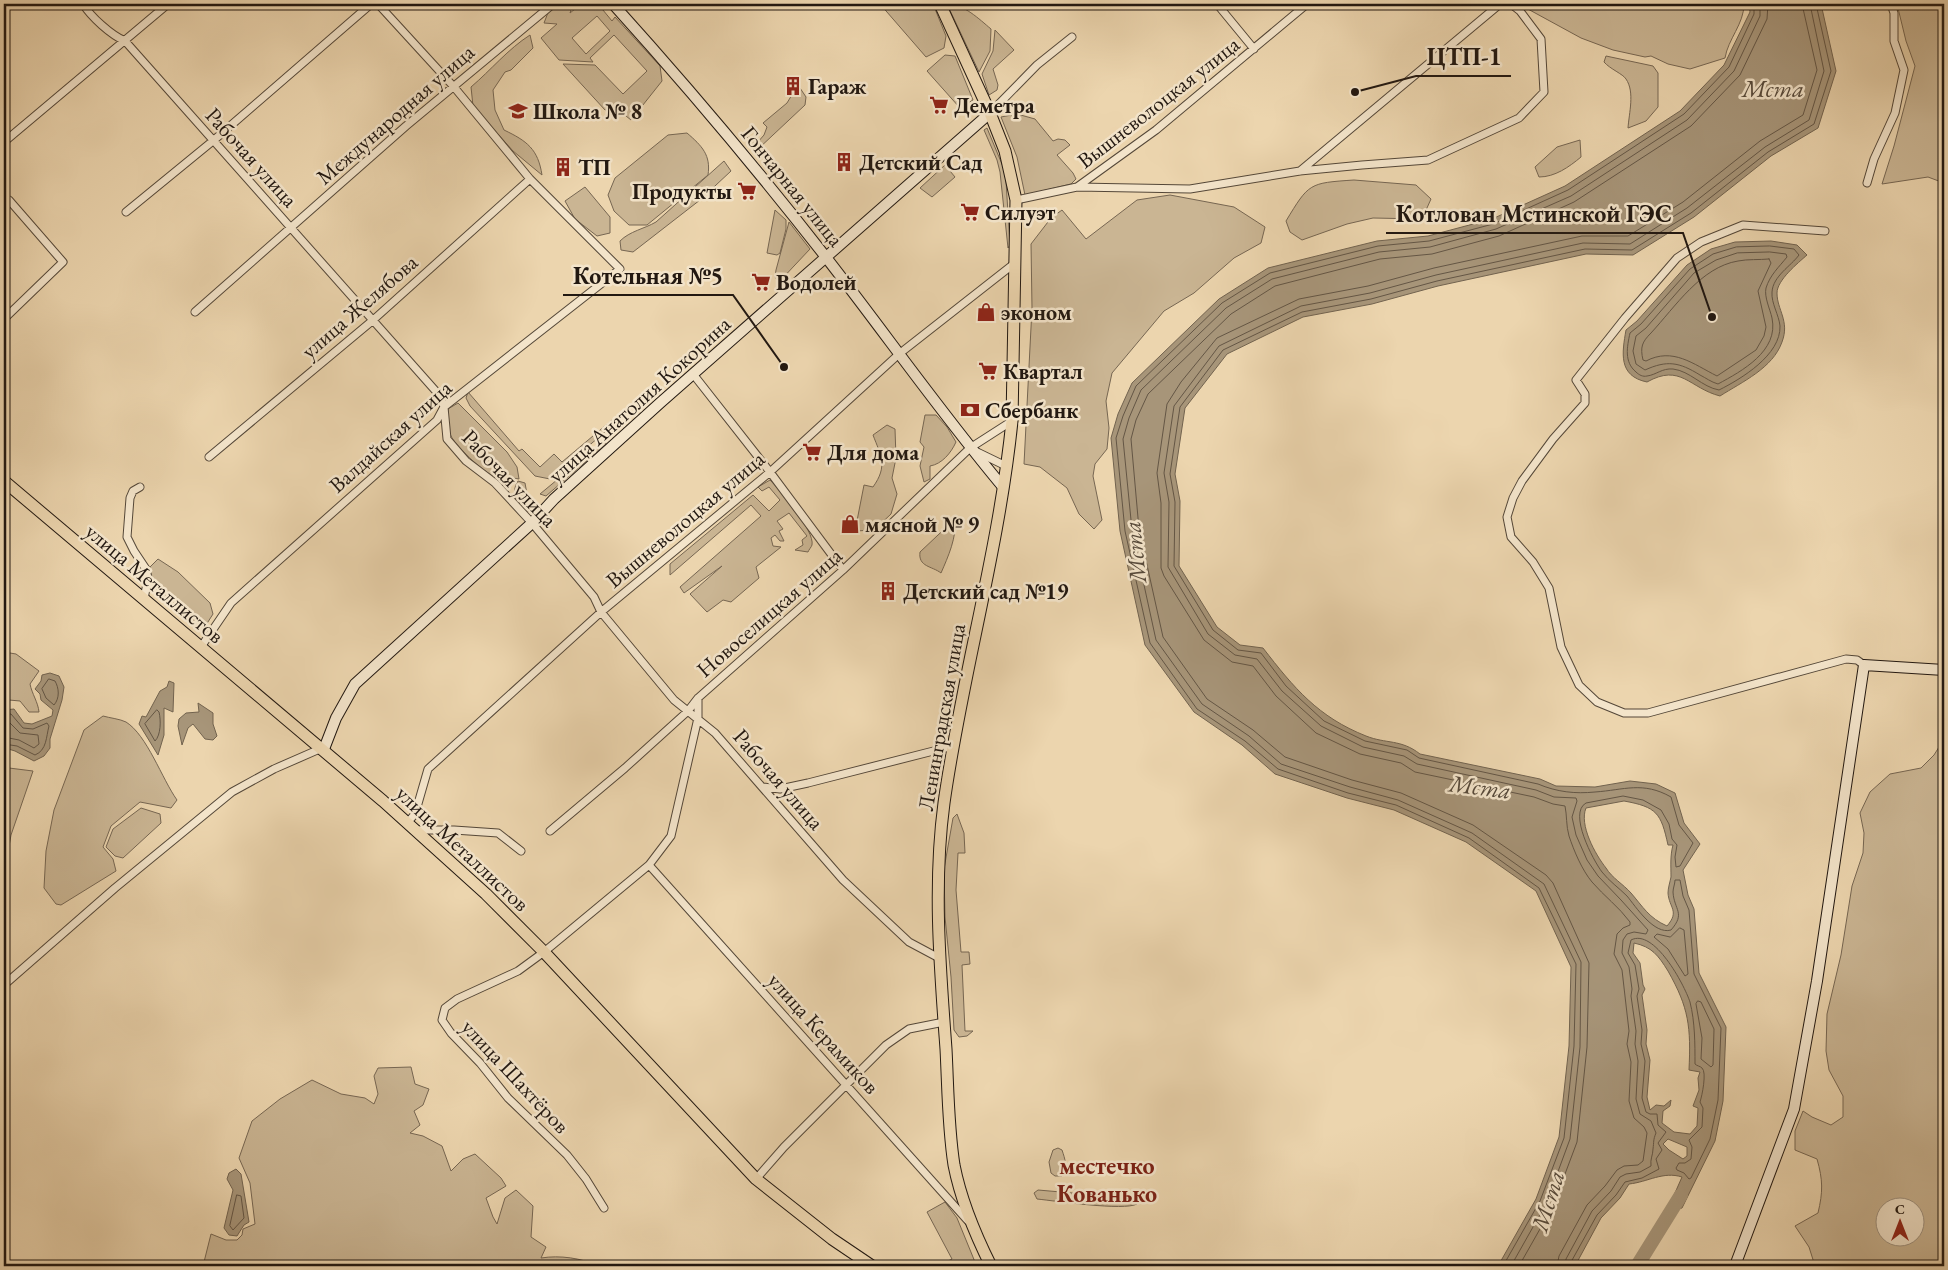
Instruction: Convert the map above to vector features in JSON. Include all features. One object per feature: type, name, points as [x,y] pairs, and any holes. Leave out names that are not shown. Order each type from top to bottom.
[{"type":"main road","name":"Ленинградская улица","points":[[940,4],[990,113],[1005,151],[1016,200],[1012,421],[1004,487],[953,746],[938,862],[939,958],[952,1151],[963,1202],[971,1225],[991,1266]]},
{"type":"main road","name":"улица Металлистов","points":[[4,481],[323,749],[411,826],[486,894],[544,952],[756,1179],[825,1234],[872,1266]]},
{"type":"street","name":"Рабочая улица","points":[[83,4],[88,12],[114,36],[125,41],[441,397],[447,439],[466,461],[495,484],[532,523],[594,597],[600,612],[674,700],[714,733],[843,880],[909,942],[939,958]]},
{"type":"street","points":[[4,142],[168,4]]},
{"type":"street","points":[[126,212],[214,140],[371,4]]},
{"type":"street","points":[[378,4],[454,87],[530,178]]},
{"type":"street","name":"Международная улица","points":[[195,312],[406,126],[506,41],[553,4]]},
{"type":"street","name":"Гончарная улица","points":[[613,4],[751,162],[970,448],[1004,487]]},
{"type":"street","points":[[1217,4],[1254,49]]},
{"type":"street","name":"Вышневолоцкая улица","points":[[1016,200],[1077,187],[1156,130],[1308,4]]},
{"type":"street","points":[[1300,172],[1500,4]]},
{"type":"street","points":[[1077,187],[1190,189],[1362,164],[1428,160],[1518,118],[1544,92],[1541,39],[1520,11],[1511,4]]},
{"type":"street","points":[[1867,183],[1874,159],[1895,113],[1904,70],[1894,42],[1894,14],[1891,4]]},
{"type":"street","name":"улица Анатолия Кокорина","points":[[323,749],[336,718],[355,684],[532,523],[554,499],[990,113],[1037,65],[1072,37]]},
{"type":"street","name":"Валдайская улица","points":[[202,647],[231,603],[437,420],[444,408],[620,269],[530,178]]},
{"type":"street","name":"улица Желябова","points":[[209,457],[372,320],[530,178]]},
{"type":"street","points":[[4,319],[64,262],[9,200]]},
{"type":"street","points":[[1825,231],[1743,225],[1701,242],[1677,258],[1624,318],[1576,380],[1585,394],[1585,403],[1538,458],[1522,481],[1506,517],[1511,537],[1533,562],[1549,588],[1561,647],[1579,685],[1597,702],[1624,713],[1648,713],[1846,659],[1857,660],[1864,664],[1944,670]]},
{"type":"street","name":"Вышневолоцкая улица","points":[[411,826],[428,769],[600,612],[770,472],[899,354],[1015,263]]},
{"type":"street","points":[[693,374],[844,570]]},
{"type":"street","name":"Новоселицкая улица","points":[[550,831],[625,768],[688,711],[698,698],[844,570],[970,448],[1012,421]]},
{"type":"street","name":"Гончарная улица","points":[[970,448],[1006,466]]},
{"type":"street","points":[[140,487],[133,491],[130,498],[127,537],[146,568],[148,578],[144,599]]},
{"type":"street","points":[[1734,1266],[1794,1109],[1817,981],[1864,664]]},
{"type":"street","points":[[544,952],[649,864],[671,836],[698,718],[698,698]]},
{"type":"street","points":[[763,787],[780,789],[953,746]]},
{"type":"street","points":[[4,985],[115,888],[232,792],[274,769],[323,749]]},
{"type":"street","points":[[411,826],[498,833],[521,851]]},
{"type":"street","name":"улица Керамиков","points":[[649,864],[971,1225]]},
{"type":"street","name":"улица Шахтёров","points":[[544,952],[518,971],[457,999],[445,1008],[442,1020],[451,1034],[480,1063],[508,1098],[567,1155],[586,1179],[604,1208]]},
{"type":"street","points":[[756,1179],[784,1147],[886,1045],[910,1029],[944,1022]]},
{"type":"shaded area","points":[[557,4],[570,4],[572,7],[570,13],[581,4],[598,4],[612,21],[615,17],[660,66],[662,81],[631,120],[616,108],[605,110],[563,64],[595,65],[623,94],[647,71],[614,35],[590,58],[593,62],[559,60],[541,38],[557,24],[544,23],[549,10]],"holes":[[[597,16],[610,31],[586,54],[572,38]]]},
{"type":"shaded area","points":[[880,4],[933,4],[946,36],[944,48],[926,57]]},
{"type":"shaded area","points":[[947,4],[965,9],[991,29],[990,51],[979,72]]},
{"type":"shaded area","points":[[1524,4],[1744,4],[1739,25],[1729,44],[1725,58],[1690,69],[1668,64],[1651,56],[1645,57],[1613,50],[1581,38],[1526,8]]},
{"type":"shaded area","points":[[1897,4],[1944,4],[1944,183],[1928,177],[1882,184],[1915,66],[1906,41]]},
{"type":"shaded area","points":[[995,30],[1014,50],[993,69],[998,85],[997,90],[989,95],[982,74],[993,51]]},
{"type":"shaded area","points":[[530,35],[533,48],[511,70],[505,72],[493,90],[495,110],[504,130],[519,138],[530,147],[538,159],[542,175],[513,151],[473,106],[471,87],[507,53]]},
{"type":"shaded area","points":[[945,55],[955,56],[973,100],[960,108],[927,71]]},
{"type":"shaded area","points":[[1606,56],[1653,66],[1658,73],[1658,107],[1646,121],[1628,128],[1631,103],[1629,84],[1624,77],[1604,62]]},
{"type":"shaded area","points":[[800,88],[806,97],[805,105],[755,150],[745,138],[750,137],[757,143],[764,135],[767,127],[763,123],[787,103],[793,93]]},
{"type":"shaded area","points":[[1017,114],[1035,119],[1053,141],[1058,139],[1065,140],[1070,145],[1057,155],[1076,179],[1071,184],[1025,195],[1017,157],[1001,117]]},
{"type":"shaded area","points":[[987,128],[1004,169],[1010,245],[1008,248],[1000,172],[984,130]]},
{"type":"shaded area","points":[[687,133],[697,142],[707,156],[708,175],[647,225],[629,225],[614,211],[608,195],[615,178],[668,135]]},
{"type":"shaded area","points":[[1580,140],[1581,157],[1567,168],[1545,177],[1539,177],[1535,167],[1557,147]]},
{"type":"shaded area","points":[[724,161],[731,171],[700,200],[633,252],[621,250],[620,241],[633,232],[656,222]]},
{"type":"shaded area","points":[[945,165],[955,177],[932,197],[920,188]]},
{"type":"shaded area","points":[[1354,180],[1416,185],[1431,199],[1422,219],[1373,218],[1347,224],[1302,240],[1290,232],[1286,221],[1300,199],[1312,187],[1328,182]]},
{"type":"shaded area","points":[[585,187],[610,217],[610,233],[597,236],[575,219],[565,201]]},
{"type":"shaded area","points":[[1170,195],[1234,207],[1265,227],[1261,243],[1234,258],[1194,293],[1164,311],[1112,373],[1106,401],[1109,428],[1107,449],[1095,464],[1093,476],[1102,520],[1094,529],[1079,514],[1067,488],[1040,467],[1024,464],[1032,308],[1031,244],[1051,218],[1062,210],[1086,239],[1137,200]]},
{"type":"shaded area","points":[[775,210],[786,220],[786,229],[780,253],[777,255],[767,253]]},
{"type":"shaded area","points":[[789,222],[810,249],[779,282],[775,277],[776,270]]},
{"type":"shaded area","points":[[468,392],[519,451],[522,449],[540,467],[554,454],[562,462],[612,420],[613,425],[550,479],[535,476],[470,406],[466,398]]},
{"type":"shaded area","points":[[458,403],[507,452],[517,467],[519,479],[500,479],[488,473],[473,461],[454,441],[449,430],[448,409]]},
{"type":"shaded area","points":[[925,415],[936,415],[947,427],[956,442],[946,457],[930,466],[930,479],[924,482],[920,466],[924,447],[920,442]]},
{"type":"shaded area","points":[[887,425],[895,429],[896,458],[892,478],[897,494],[891,514],[874,530],[855,531],[864,485],[873,487],[878,480],[882,467],[882,461],[873,435]]},
{"type":"shaded area","points":[[605,440],[606,444],[546,496],[540,494]]},
{"type":"shaded area","points":[[770,480],[803,521],[808,530],[812,546],[808,552],[795,550],[803,545],[802,540],[807,536],[789,513],[777,521],[783,529],[779,531],[784,541],[780,541],[775,535],[771,538],[773,546],[781,547],[756,567],[759,578],[731,602],[723,600],[707,612],[690,594],[722,566],[684,593],[680,587],[761,516],[751,505],[670,575],[670,564],[753,495],[769,511],[780,500],[769,487],[762,491],[758,487]]},
{"type":"shaded area","points":[[518,481],[525,483],[527,494],[536,502],[531,512],[522,508],[516,500],[515,490]]},
{"type":"shaded area","points":[[955,519],[953,540],[941,573],[926,566],[921,561],[920,552]]},
{"type":"shaded area","points":[[158,559],[178,572],[210,603],[213,614],[206,625],[198,629],[149,582],[150,567]]},
{"type":"shaded area","points":[[4,652],[16,654],[39,671],[30,684],[39,712],[29,712],[20,701],[9,700],[4,703]]},
{"type":"shaded area","points":[[103,716],[124,721],[134,728],[177,800],[171,808],[140,802],[111,826],[103,847],[113,859],[116,871],[61,905],[56,904],[44,888],[46,851],[54,810],[84,730]]},
{"type":"shaded area","points":[[1944,739],[1944,1266],[1815,1266],[1809,1247],[1795,1226],[1818,1213],[1822,1186],[1817,1159],[1795,1150],[1795,1131],[1803,1111],[1831,1125],[1843,1117],[1843,1096],[1829,1070],[1826,1051],[1827,1014],[1841,955],[1852,886],[1863,853],[1864,833],[1860,813],[1870,792],[1890,774],[1921,768],[1934,755]]},
{"type":"shaded area","points":[[9,768],[33,771],[11,835],[4,875],[4,770]]},
{"type":"shaded area","points":[[141,808],[160,814],[161,823],[123,858],[115,856],[106,847],[113,829]]},
{"type":"shaded area","points":[[957,814],[964,833],[965,853],[958,853],[956,890],[961,952],[969,952],[970,964],[962,965],[965,1031],[973,1031],[967,1036],[959,1037],[954,1030],[945,917],[944,869],[953,818]]},
{"type":"shaded area","points":[[411,1067],[415,1084],[429,1089],[423,1105],[414,1111],[420,1125],[410,1133],[423,1136],[442,1146],[451,1171],[463,1159],[475,1154],[501,1178],[506,1186],[486,1198],[497,1224],[505,1198],[516,1190],[533,1206],[531,1237],[546,1247],[541,1258],[570,1258],[599,1266],[203,1266],[211,1234],[226,1240],[237,1240],[242,1235],[243,1229],[255,1224],[250,1183],[239,1158],[252,1121],[280,1099],[312,1080],[341,1094],[365,1098],[374,1104],[378,1094],[374,1076],[378,1068]]},
{"type":"shaded area","points":[[1058,1148],[1062,1150],[1065,1163],[1062,1176],[1055,1176],[1051,1173],[1049,1162],[1053,1150]]},
{"type":"shaded area","points":[[1038,1190],[1107,1196],[1135,1195],[1138,1197],[1137,1204],[1130,1206],[1105,1206],[1037,1199],[1034,1193]]},
{"type":"shaded area","points":[[945,1202],[957,1218],[975,1262],[979,1266],[938,1266],[952,1259],[927,1212]]},
{"type":"water","name":"Мста","points":[[1749,4],[1821,4],[1836,71],[1818,128],[1771,156],[1694,217],[1633,255],[1586,254],[1438,286],[1372,304],[1303,317],[1227,354],[1185,408],[1175,474],[1180,501],[1179,566],[1217,627],[1240,645],[1263,648],[1285,676],[1308,700],[1334,720],[1366,736],[1406,746],[1420,754],[1540,779],[1556,786],[1595,787],[1630,781],[1656,784],[1675,793],[1684,823],[1700,844],[1683,870],[1688,895],[1694,909],[1699,973],[1726,1027],[1723,1101],[1715,1141],[1682,1208],[1667,1211],[1682,1177],[1668,1175],[1629,1184],[1620,1198],[1601,1218],[1575,1266],[1498,1266],[1536,1199],[1559,1137],[1569,1046],[1571,967],[1536,891],[1466,842],[1394,810],[1347,798],[1275,774],[1242,745],[1194,712],[1145,645],[1120,531],[1111,438],[1118,414],[1132,383],[1219,299],[1268,268],[1377,241],[1428,236],[1492,219],[1565,186],[1680,111],[1724,65],[1750,12]],"holes":[[[1624,801],[1644,806],[1656,813],[1663,825],[1668,845],[1673,845],[1668,893],[1673,917],[1667,926],[1651,916],[1631,893],[1608,872],[1586,831],[1584,815],[1586,808]],[[1634,943],[1650,949],[1658,956],[1675,984],[1684,1007],[1690,1042],[1689,1070],[1700,1072],[1698,1078],[1699,1090],[1693,1106],[1698,1108],[1697,1126],[1690,1134],[1674,1132],[1662,1123],[1663,1111],[1670,1106],[1671,1100],[1664,1106],[1656,1105],[1650,1110],[1647,1097],[1650,1060],[1646,1044],[1647,1030],[1642,995],[1645,989],[1640,963],[1633,953]],[[1668,1139],[1687,1147],[1687,1156],[1683,1159],[1663,1144]]]},
{"type":"water","points":[[1771,241],[1797,245],[1807,255],[1789,272],[1778,288],[1778,299],[1785,328],[1784,335],[1778,351],[1764,367],[1720,396],[1677,376],[1668,375],[1647,382],[1631,375],[1624,362],[1623,355],[1626,330],[1637,321],[1687,265],[1711,249],[1735,242]]},
{"type":"water","points":[[50,673],[59,676],[64,687],[50,739],[50,748],[44,756],[34,761],[15,751],[5,748],[4,751],[4,710],[14,709],[24,723],[32,724],[52,716],[53,710],[41,700],[40,694],[35,689],[41,681],[42,675]]},
{"type":"water","points":[[169,681],[174,683],[173,712],[164,708],[164,735],[158,755],[139,724],[142,716],[146,717],[160,691],[167,687]]},
{"type":"water","points":[[198,703],[213,713],[213,724],[217,736],[213,740],[205,739],[193,724],[188,728],[182,745],[178,726],[179,719],[186,713],[199,712]]},
{"type":"water","points":[[236,1169],[241,1174],[249,1222],[244,1225],[237,1236],[229,1235],[224,1228],[233,1190],[227,1179],[229,1173]]},
{"type":"waterway","points":[[1637,1266],[1681,1195]]},
{"type":"place","name":"Гараж","points":[[793,86]]},
{"type":"place","name":"ЦТП-1","points":[[1355,92]]},
{"type":"place","name":"Деметра","points":[[939,105]]},
{"type":"place","name":"Школа № 8","points":[[518,111]]},
{"type":"place","name":"Детский Сад","points":[[844,162]]},
{"type":"place","name":"ТП","points":[[563,167]]},
{"type":"place","name":"Продукты","points":[[747,191]]},
{"type":"place","name":"Силуэт","points":[[970,212]]},
{"type":"place","name":"Водолей","points":[[761,282]]},
{"type":"place","name":"эконом","points":[[986,312]]},
{"type":"place","name":"Котлован Мстинской ГЭС","points":[[1712,317]]},
{"type":"place","name":"Котельная №5","points":[[784,367]]},
{"type":"place","name":"Квартал","points":[[988,371]]},
{"type":"place","name":"Сбербанк","points":[[970,410]]},
{"type":"place","name":"Для дома","points":[[812,452]]},
{"type":"place","name":"мясной № 9","points":[[850,524]]},
{"type":"place","name":"Детский сад №19","points":[[888,591]]},
{"type":"district","name":"местечко Кованько","points":[[1107,1180]]}]
